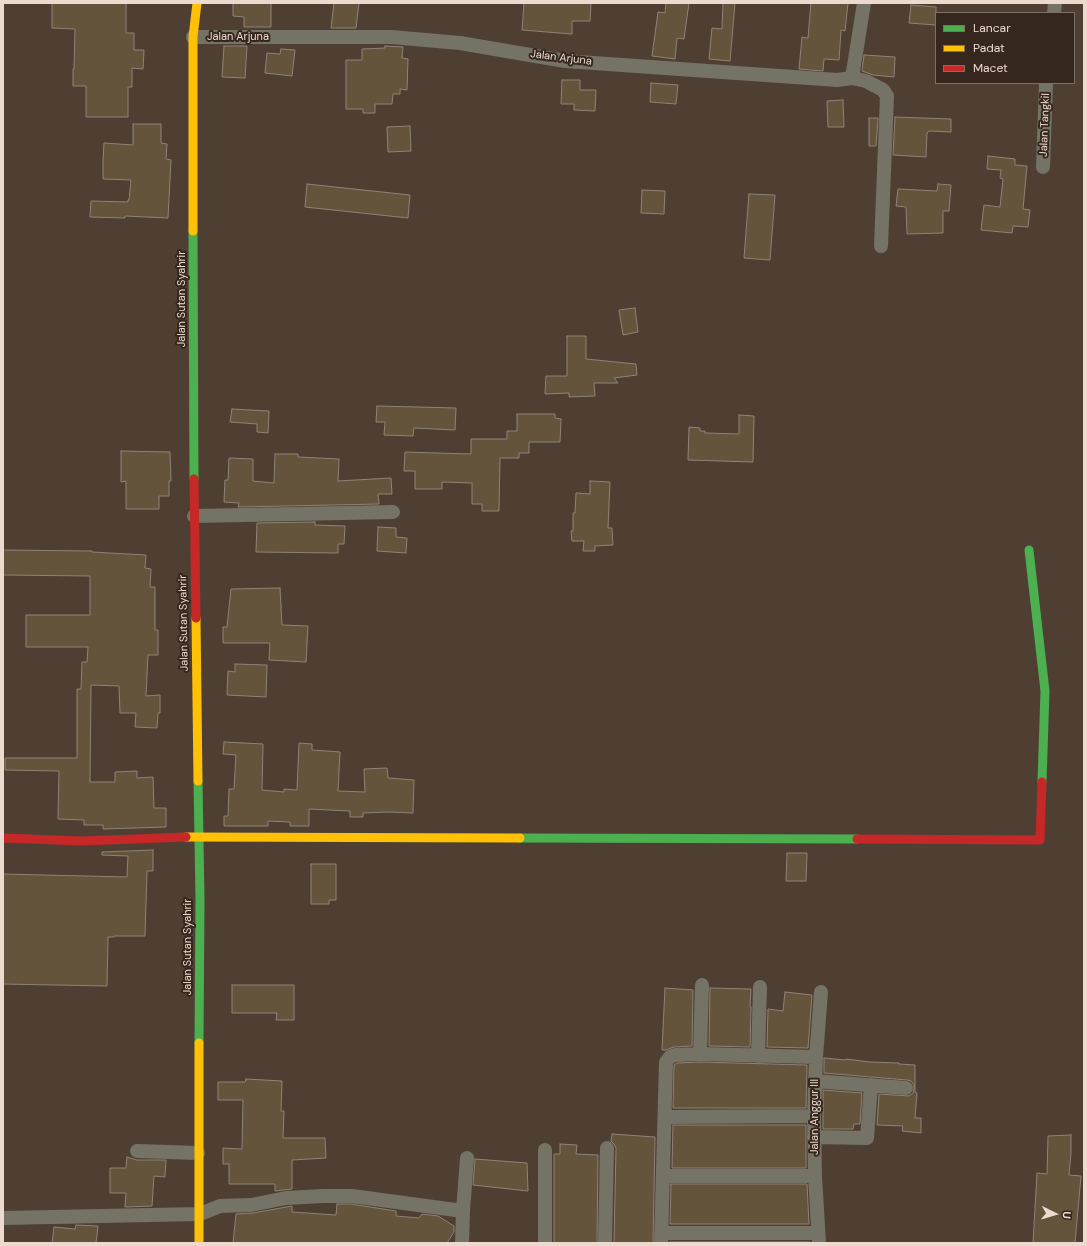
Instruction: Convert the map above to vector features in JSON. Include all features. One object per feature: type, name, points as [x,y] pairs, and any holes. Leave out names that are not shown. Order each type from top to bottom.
[{"type":"street","name":"Jalan Sutan Syahrir","points":[[196,3],[193,37],[194,516],[200,900],[198,1152],[200,1214],[199,1243]]},
{"type":"street","points":[[864,3],[852,78],[866,81],[877,86],[883,90],[887,96],[881,246]]},
{"type":"street","name":"Jalan Arjuna","points":[[193,37],[391,37],[460,43],[565,60],[837,80],[852,78]]},
{"type":"street","name":"Jalan Tangkil","points":[[1043,167],[1046,84]]},
{"type":"street","points":[[194,516],[393,512]]},
{"type":"street","points":[[3,838],[82,840],[199,837],[1040,840],[1045,691],[1029,550]]},
{"type":"street","points":[[700,1054],[702,985]]},
{"type":"street","points":[[758,1056],[760,987]]},
{"type":"street","name":"Jalan Anggur III","points":[[818,1238],[814,1116],[816,1057],[821,992]]},
{"type":"street","points":[[816,1057],[700,1054],[675,1055],[670,1057],[666,1062],[661,1238],[818,1238]]},
{"type":"street","points":[[815,1081],[906,1088]]},
{"type":"street","points":[[814,1137],[867,1138],[871,1086]]},
{"type":"street","points":[[665,1117],[814,1116]]},
{"type":"street","points":[[605,1243],[607,1148]]},
{"type":"street","points":[[544,1243],[545,1150]]},
{"type":"street","points":[[137,1151],[198,1152]]},
{"type":"street","points":[[462,1243],[467,1158]]},
{"type":"street","points":[[663,1176],[815,1176]]},
{"type":"street","points":[[3,1218],[200,1214],[220,1206],[251,1205],[286,1198],[323,1196],[352,1196],[463,1211]]},
{"type":"building","points":[[52,3],[126,3],[126,33],[134,33],[134,50],[144,50],[143,69],[132,68],[132,87],[128,87],[128,117],[86,117],[86,86],[73,86],[75,29],[52,28]]},
{"type":"building","points":[[233,3],[271,3],[271,27],[244,27],[244,17],[233,16]]},
{"type":"building","points":[[334,3],[359,3],[356,28],[331,28]]},
{"type":"building","points":[[524,3],[591,3],[590,21],[572,21],[572,34],[522,30]]},
{"type":"building","points":[[666,3],[689,3],[684,39],[677,38],[675,59],[652,56],[658,12],[665,13]]},
{"type":"building","points":[[723,3],[735,3],[730,61],[709,59],[712,28],[722,29]]},
{"type":"building","points":[[811,3],[848,3],[845,31],[841,30],[839,60],[824,59],[823,71],[799,69],[802,37],[808,38]]},
{"type":"building","points":[[911,5],[936,7],[935,25],[909,23]]},
{"type":"building","points":[[224,46],[247,46],[245,78],[222,77]]},
{"type":"building","points":[[385,46],[403,47],[402,58],[408,59],[407,90],[400,89],[400,94],[393,94],[392,104],[375,104],[375,113],[363,113],[363,109],[346,109],[346,60],[362,60],[362,49],[385,48]]},
{"type":"building","points":[[281,49],[295,50],[292,76],[265,73],[267,53],[280,54]]},
{"type":"building","points":[[864,55],[895,57],[894,77],[873,75],[862,71]]},
{"type":"building","points":[[562,80],[580,80],[580,90],[596,90],[595,111],[574,110],[574,104],[561,104]]},
{"type":"building","points":[[651,83],[678,85],[676,104],[650,102]]},
{"type":"building","points":[[843,100],[844,127],[828,127],[827,101]]},
{"type":"building","points":[[895,117],[951,119],[951,132],[929,131],[927,133],[926,157],[893,155]]},
{"type":"building","points":[[869,118],[878,118],[876,146],[869,146]]},
{"type":"building","points":[[133,124],[161,124],[161,143],[167,144],[166,159],[171,160],[168,218],[125,216],[125,218],[90,217],[91,201],[128,202],[129,200],[131,180],[103,179],[103,161],[104,143],[133,145]]},
{"type":"building","points":[[410,126],[411,151],[388,152],[387,127]]},
{"type":"building","points":[[988,156],[1015,159],[1015,165],[1027,166],[1023,209],[1030,210],[1028,227],[1013,226],[1012,233],[981,230],[984,205],[1000,207],[1003,179],[1000,178],[1001,170],[987,169]]},
{"type":"building","points":[[307,184],[410,195],[408,218],[305,207]]},
{"type":"building","points":[[938,184],[951,185],[949,211],[943,211],[943,233],[907,234],[906,207],[896,206],[898,189],[937,191]]},
{"type":"building","points":[[642,190],[665,191],[664,214],[641,213]]},
{"type":"building","points":[[749,194],[775,195],[770,260],[744,258]]},
{"type":"building","points":[[635,308],[638,332],[623,335],[619,310]]},
{"type":"building","points":[[567,336],[586,336],[586,359],[636,364],[637,375],[614,378],[618,383],[594,383],[595,396],[569,397],[569,393],[545,394],[546,376],[567,376]]},
{"type":"building","points":[[377,406],[456,408],[455,430],[414,428],[413,436],[384,435],[385,422],[376,422]]},
{"type":"building","points":[[232,409],[269,411],[268,433],[257,432],[257,424],[230,422]]},
{"type":"building","points":[[517,414],[555,414],[555,418],[561,419],[560,442],[529,442],[529,453],[519,453],[519,458],[500,458],[499,511],[482,511],[482,504],[472,504],[472,483],[442,482],[442,489],[415,489],[415,471],[404,471],[405,452],[471,454],[471,439],[507,439],[507,431],[517,431]]},
{"type":"building","points":[[739,415],[754,416],[753,462],[688,460],[689,427],[700,428],[700,431],[705,431],[705,433],[739,434]]},
{"type":"building","points":[[121,451],[170,452],[171,481],[169,481],[169,496],[159,496],[159,509],[126,509],[126,481],[121,482]]},
{"type":"building","points":[[275,454],[298,454],[298,457],[339,459],[338,481],[391,478],[392,494],[378,494],[379,504],[238,507],[239,503],[224,502],[225,480],[228,480],[229,458],[253,459],[253,481],[274,483]]},
{"type":"building","points":[[590,481],[610,482],[608,528],[612,528],[613,545],[595,546],[595,551],[583,551],[584,541],[572,541],[571,531],[573,531],[573,513],[575,513],[576,493],[590,494]]},
{"type":"building","points":[[315,522],[315,525],[345,526],[344,544],[338,544],[338,553],[256,552],[257,523]]},
{"type":"building","points":[[378,527],[396,528],[396,537],[407,538],[406,553],[377,551]]},
{"type":"building","points":[[3,550],[92,551],[146,555],[145,568],[151,569],[150,587],[155,587],[155,630],[158,630],[158,655],[148,655],[146,696],[160,695],[160,713],[158,713],[157,728],[135,727],[136,713],[120,713],[119,686],[91,685],[90,782],[115,782],[115,772],[137,771],[137,778],[153,777],[154,808],[166,808],[166,827],[103,829],[103,825],[84,825],[84,820],[58,819],[59,771],[5,770],[5,758],[77,758],[77,689],[81,689],[82,662],[87,662],[88,647],[26,647],[26,615],[90,615],[90,576],[3,575]]},
{"type":"building","points":[[280,588],[282,625],[308,626],[306,662],[269,660],[270,643],[223,643],[223,627],[227,627],[231,589]]},
{"type":"building","points":[[235,664],[267,665],[266,697],[227,695],[228,671],[235,672]]},
{"type":"building","points":[[224,742],[263,744],[262,790],[284,792],[284,789],[297,790],[299,743],[312,744],[312,750],[340,752],[338,791],[365,792],[364,769],[387,768],[388,778],[414,780],[413,813],[363,813],[363,817],[350,817],[350,811],[309,809],[309,826],[290,826],[290,822],[268,821],[268,826],[224,826],[224,816],[228,816],[229,789],[234,789],[236,755],[223,754]]},
{"type":"building","points":[[153,850],[153,871],[147,871],[145,936],[108,937],[107,986],[3,984],[3,874],[127,877],[128,856],[102,855],[102,852]]},
{"type":"building","points":[[787,853],[807,853],[806,881],[786,881]]},
{"type":"building","points":[[311,864],[336,864],[336,900],[329,900],[329,904],[311,904]]},
{"type":"building","points":[[232,985],[294,985],[294,1020],[276,1020],[277,1013],[232,1013]]},
{"type":"building","points":[[665,988],[693,990],[692,1046],[674,1047],[662,1050]]},
{"type":"building","points":[[710,988],[751,989],[750,1047],[709,1046]]},
{"type":"building","points":[[785,992],[812,995],[808,1048],[767,1047],[768,1009],[783,1011]]},
{"type":"building","points":[[824,1058],[915,1065],[915,1092],[917,1093],[915,1118],[921,1118],[921,1133],[902,1131],[903,1126],[877,1125],[879,1094],[909,1096],[913,1093],[914,1089],[914,1085],[911,1081],[824,1073]]},
{"type":"building","points":[[700,1062],[807,1065],[806,1108],[673,1108],[674,1065],[677,1063]]},
{"type":"building","points":[[246,1079],[282,1081],[281,1111],[284,1111],[283,1138],[325,1138],[326,1158],[292,1160],[292,1189],[275,1191],[275,1184],[229,1184],[229,1164],[223,1164],[223,1148],[242,1149],[243,1100],[218,1100],[218,1082],[245,1082]]},
{"type":"building","points":[[823,1090],[862,1093],[860,1124],[854,1124],[853,1129],[823,1129]]},
{"type":"building","points":[[673,1125],[806,1125],[806,1168],[672,1168]]},
{"type":"building","points":[[612,1134],[655,1137],[653,1243],[614,1243],[616,1148],[611,1141]]},
{"type":"building","points":[[1071,1135],[1069,1175],[1081,1176],[1075,1243],[1033,1243],[1037,1173],[1047,1174],[1048,1136]]},
{"type":"building","points":[[560,1144],[577,1145],[576,1154],[598,1155],[597,1243],[554,1243],[554,1154],[560,1154]]},
{"type":"building","points":[[127,1157],[137,1160],[166,1160],[165,1177],[154,1176],[152,1206],[125,1207],[126,1193],[110,1193],[110,1168],[126,1168]]},
{"type":"building","points":[[475,1159],[527,1163],[528,1191],[473,1185]]},
{"type":"building","points":[[671,1184],[807,1184],[809,1224],[670,1224]]},
{"type":"building","points":[[337,1204],[351,1204],[396,1211],[396,1216],[419,1218],[422,1214],[438,1216],[454,1226],[454,1232],[447,1243],[233,1243],[236,1214],[253,1213],[292,1206],[292,1212],[336,1215]]},
{"type":"building","points":[[76,1225],[98,1226],[96,1243],[52,1243],[54,1227],[75,1229]]},
{"type":"building","points":[[810,1242],[810,1243],[670,1243]]},
{"type":"traffic: fast","points":[[193,231],[194,479]]},
{"type":"traffic: fast","points":[[1029,550],[1045,691],[1042,782]]},
{"type":"traffic: fast","points":[[198,781],[200,900],[199,1043]]},
{"type":"traffic: fast","points":[[520,838],[857,839]]},
{"type":"traffic: slow","points":[[193,231],[193,37],[197,3]]},
{"type":"traffic: slow","points":[[196,618],[198,781]]},
{"type":"traffic: slow","points":[[186,837],[520,838]]},
{"type":"traffic: slow","points":[[199,1043],[199,1243]]},
{"type":"traffic: jam","points":[[194,479],[196,618]]},
{"type":"traffic: jam","points":[[857,839],[1040,840],[1042,782]]},
{"type":"traffic: jam","points":[[3,838],[82,841],[186,837]]}]
